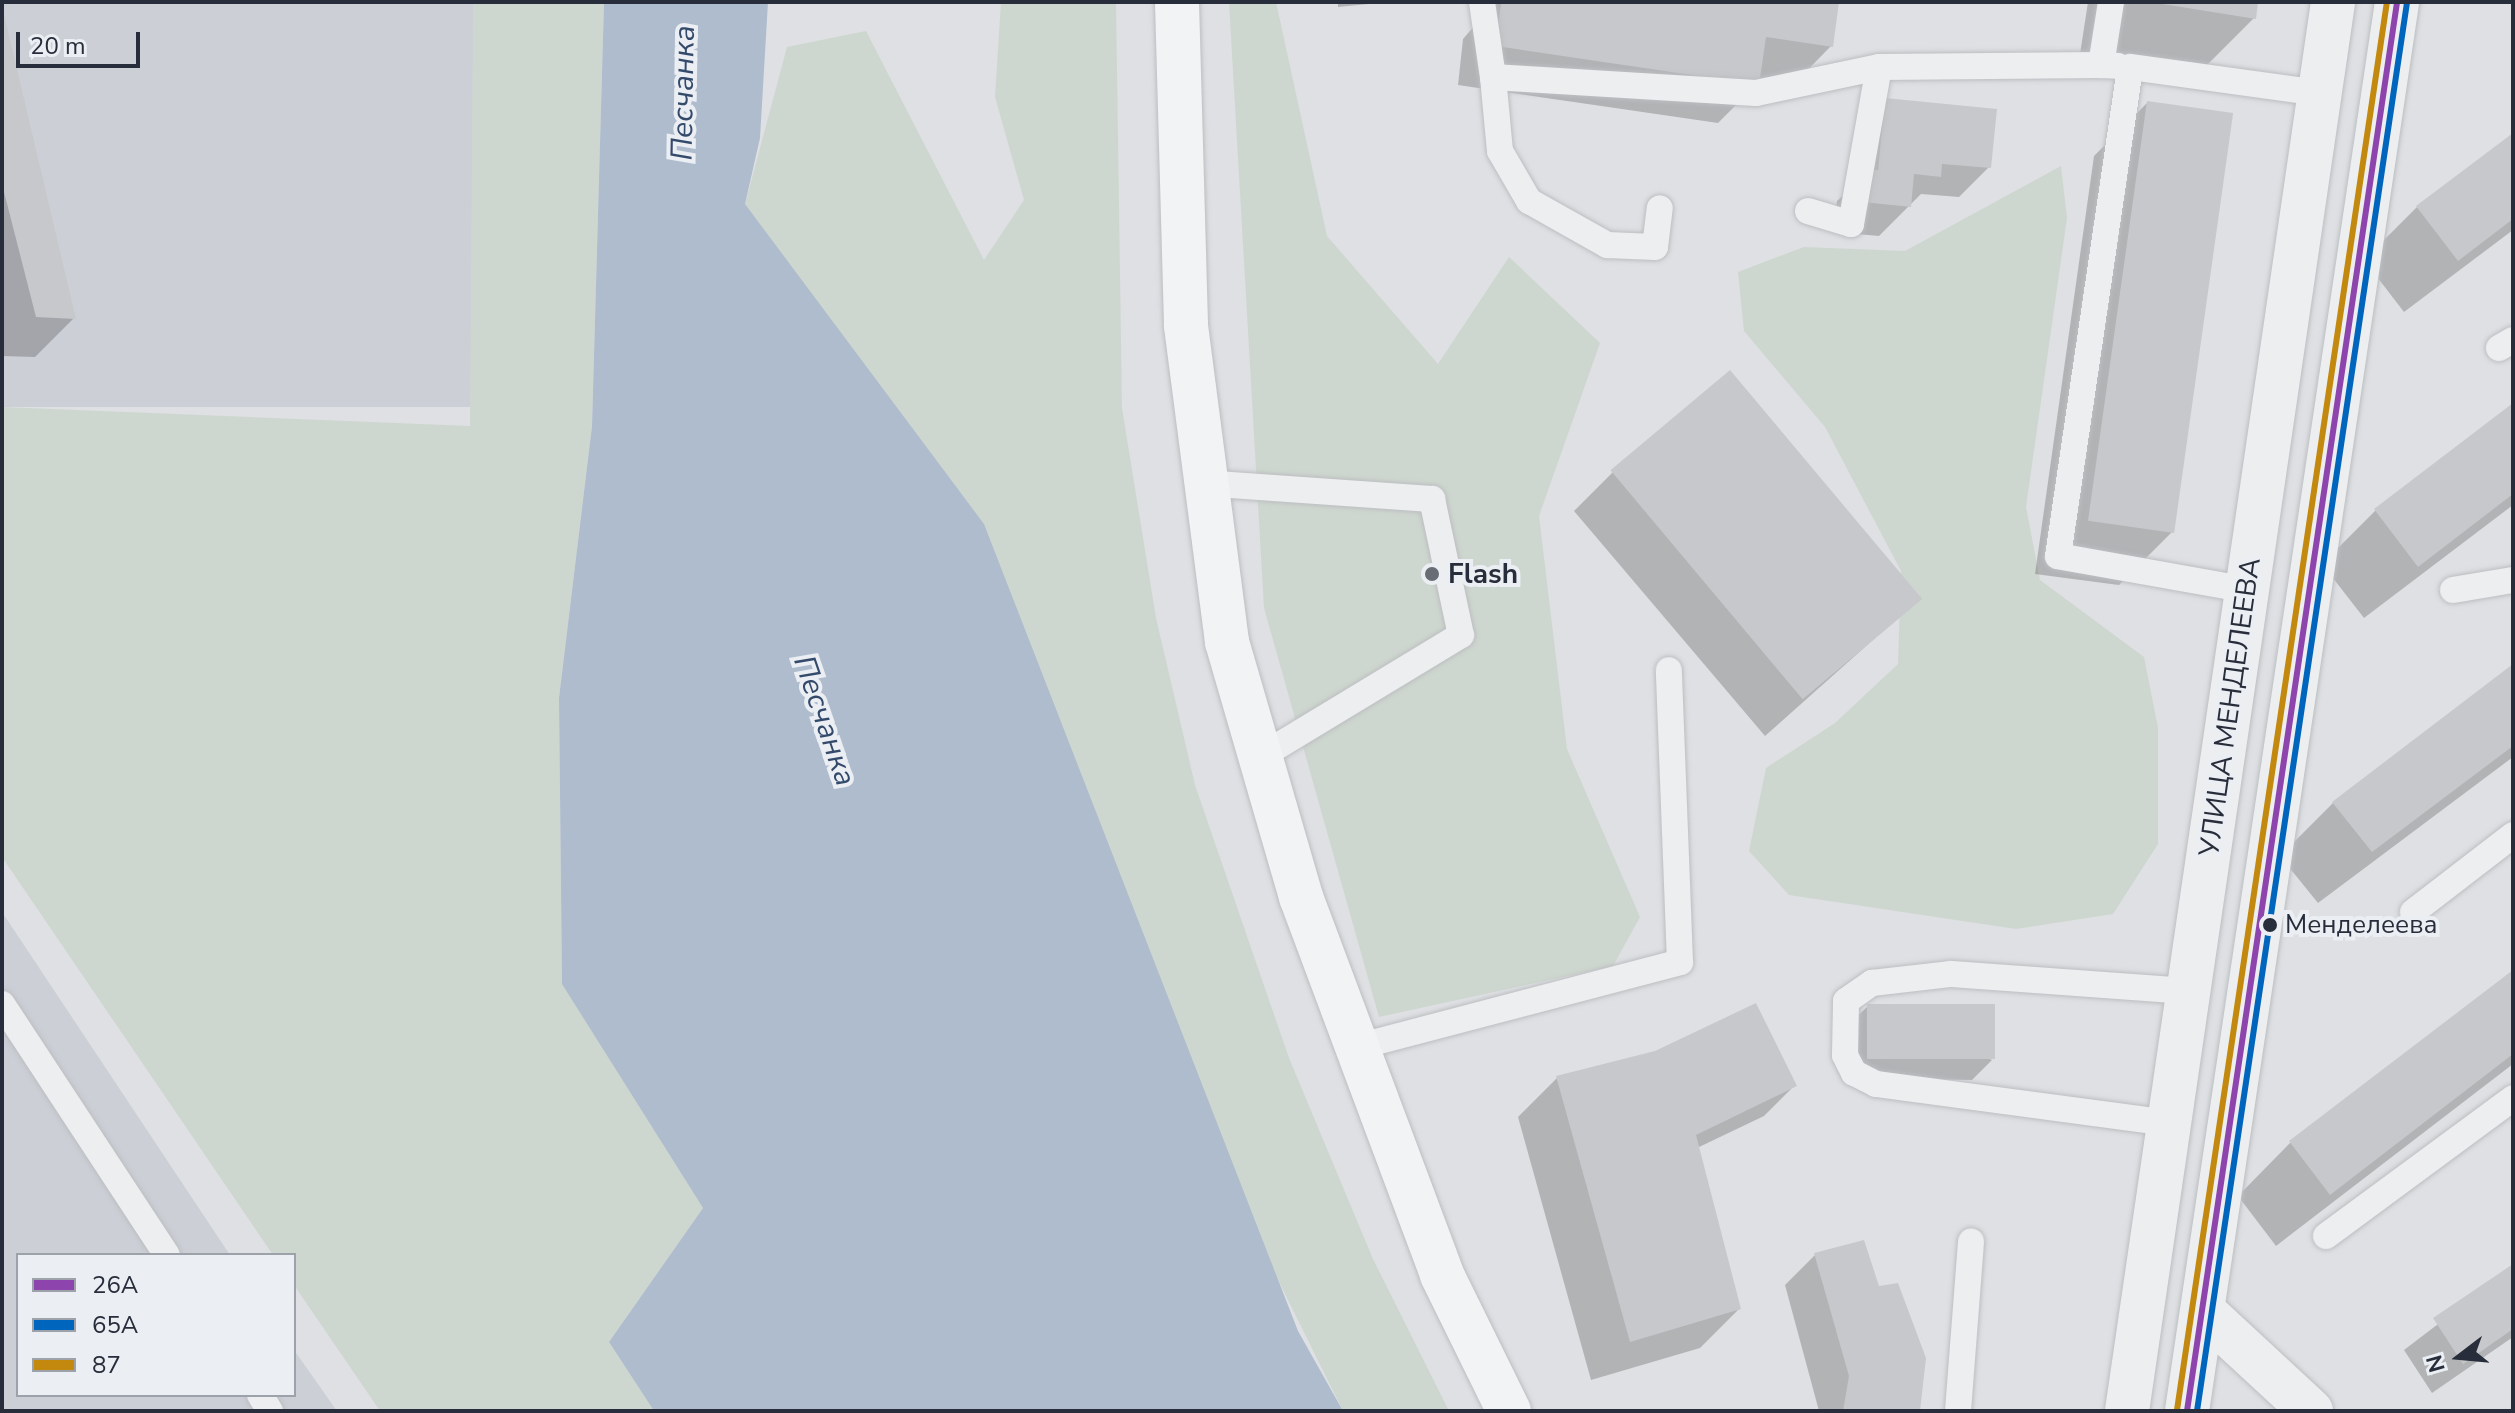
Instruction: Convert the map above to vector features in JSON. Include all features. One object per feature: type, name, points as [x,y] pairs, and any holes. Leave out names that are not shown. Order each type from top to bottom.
[{"type":"highway","points":[[1177,2],[1186,326],[1201,483],[1227,642],[1258,758],[1357,1047],[1442,1275],[1509,1411]]},
{"type":"street","name":"УЛИЦА МЕНДЕЛЕЕВА","points":[[2127,1411],[2333,2]]},
{"type":"street","points":[[2187,1411],[2397,2]]},
{"type":"street","points":[[2320,93],[2383,100]]},
{"type":"street","points":[[2204,1312],[2311,1411]]},
{"type":"lane","points":[[1482,2],[1500,151],[1529,201],[1607,245],[1655,247],[1660,208]]},
{"type":"lane","points":[[2101,65],[2111,2]]},
{"type":"lane","points":[[1493,77],[1756,93],[1879,67],[2101,65],[2320,93]]},
{"type":"lane","points":[[1808,211],[1851,224],[1879,67]]},
{"type":"lane","points":[[2130,67],[2058,556],[2248,590]]},
{"type":"lane","points":[[1201,483],[1432,499],[1461,635],[1258,758]]},
{"type":"lane","points":[[2453,590],[2513,580]]},
{"type":"lane","points":[[1357,1047],[1680,962],[1669,670]]},
{"type":"lane","points":[[2413,912],[2513,835]]},
{"type":"lane","points":[[2169,1123],[1876,1084],[1854,1073],[1845,1055],[1846,1001],[1872,983],[1951,974],[2188,991]]},
{"type":"lane","points":[[2,1004],[166,1253]]},
{"type":"lane","points":[[2326,1236],[2513,1098]]},
{"type":"lane","points":[[1958,1411],[1971,1241]]},
{"type":"shaded area","points":[[2,2],[473,2],[473,407],[2,407]]},
{"type":"shaded area","points":[[473,2],[604,2],[592,426],[559,698],[562,983],[703,1208],[609,1342],[654,1411],[380,1411],[296,1288],[296,1253],[272,1253],[2,857],[2,407],[470,426]]},
{"type":"shaded area","points":[[1001,2],[1116,2],[1122,408],[1156,618],[1195,785],[1289,1058],[1373,1259],[1449,1411],[1343,1411],[745,204],[787,47],[866,31],[984,260],[1024,200],[995,97]]},
{"type":"shaded area","points":[[1229,2],[1276,2],[1327,236],[1438,364],[1509,257],[1600,343],[1539,516],[1567,749],[1640,917],[1613,966],[1379,1017],[1264,608]]},
{"type":"shaded area","points":[[2061,166],[2067,218],[2026,507],[2040,580],[2144,657],[2158,728],[2158,844],[2113,914],[2016,929],[1789,895],[1749,851],[1766,768],[1835,723],[1898,664],[1901,571],[1825,427],[1744,331],[1738,272],[1804,247],[1905,251]]},
{"type":"shaded area","points":[[2,912],[229,1253],[16,1253],[16,1397],[296,1397],[296,1353],[337,1411],[2,1411]]},
{"type":"water","name":"Песчанка","points":[[604,2],[768,2],[760,138],[745,204],[984,524],[1298,1331],[1343,1411],[654,1411],[609,1342],[703,1208],[562,984],[559,698],[592,426]]},
{"type":"building","points":[[1501,2],[1839,2],[1833,47],[1766,37],[1759,85],[1496,46]]},
{"type":"building","points":[[2150,2],[2258,2],[2256,19]]},
{"type":"building","points":[[3,10],[76,319],[36,317],[2,184]]},
{"type":"building","points":[[1885,98],[1997,109],[1991,168],[1942,164],[1941,177],[1914,174],[1911,207],[1863,202],[1867,169],[1878,170]]},
{"type":"building","points":[[2147,101],[2233,113],[2174,533],[2088,521]]},
{"type":"building","points":[[2513,133],[2513,219],[2458,261],[2416,206]]},
{"type":"building","points":[[1730,370],[1922,599],[1803,699],[1610,470]]},
{"type":"building","points":[[2513,403],[2513,494],[2418,567],[2374,509]]},
{"type":"building","points":[[2513,664],[2513,746],[2372,852],[2332,802]]},
{"type":"building","points":[[2513,970],[2513,1054],[2330,1195],[2289,1141]]},
{"type":"building","points":[[1756,1003],[1797,1086],[1696,1135],[1741,1309],[1630,1342],[1556,1076],[1655,1051]]},
{"type":"building","points":[[1867,1004],[1995,1004],[1995,1059],[1867,1059]]},
{"type":"building","points":[[1864,1240],[1879,1286],[1898,1283],[1926,1358],[1920,1411],[1843,1411],[1849,1376],[1814,1253]]},
{"type":"building","points":[[2513,1264],[2513,1329],[2463,1364],[2433,1318]]},
{"type":"transit line","name":"87","points":[[2177,1410],[2387,2]]},
{"type":"transit line","name":"26А","points":[[2187,1411],[2397,2]]},
{"type":"transit line","name":"65А","points":[[2197,1411],[2407,3]]},
{"type":"place","name":"Flash","points":[[1432,574]]},
{"type":"place","name":"Менделеева","points":[[2270,925]]}]
